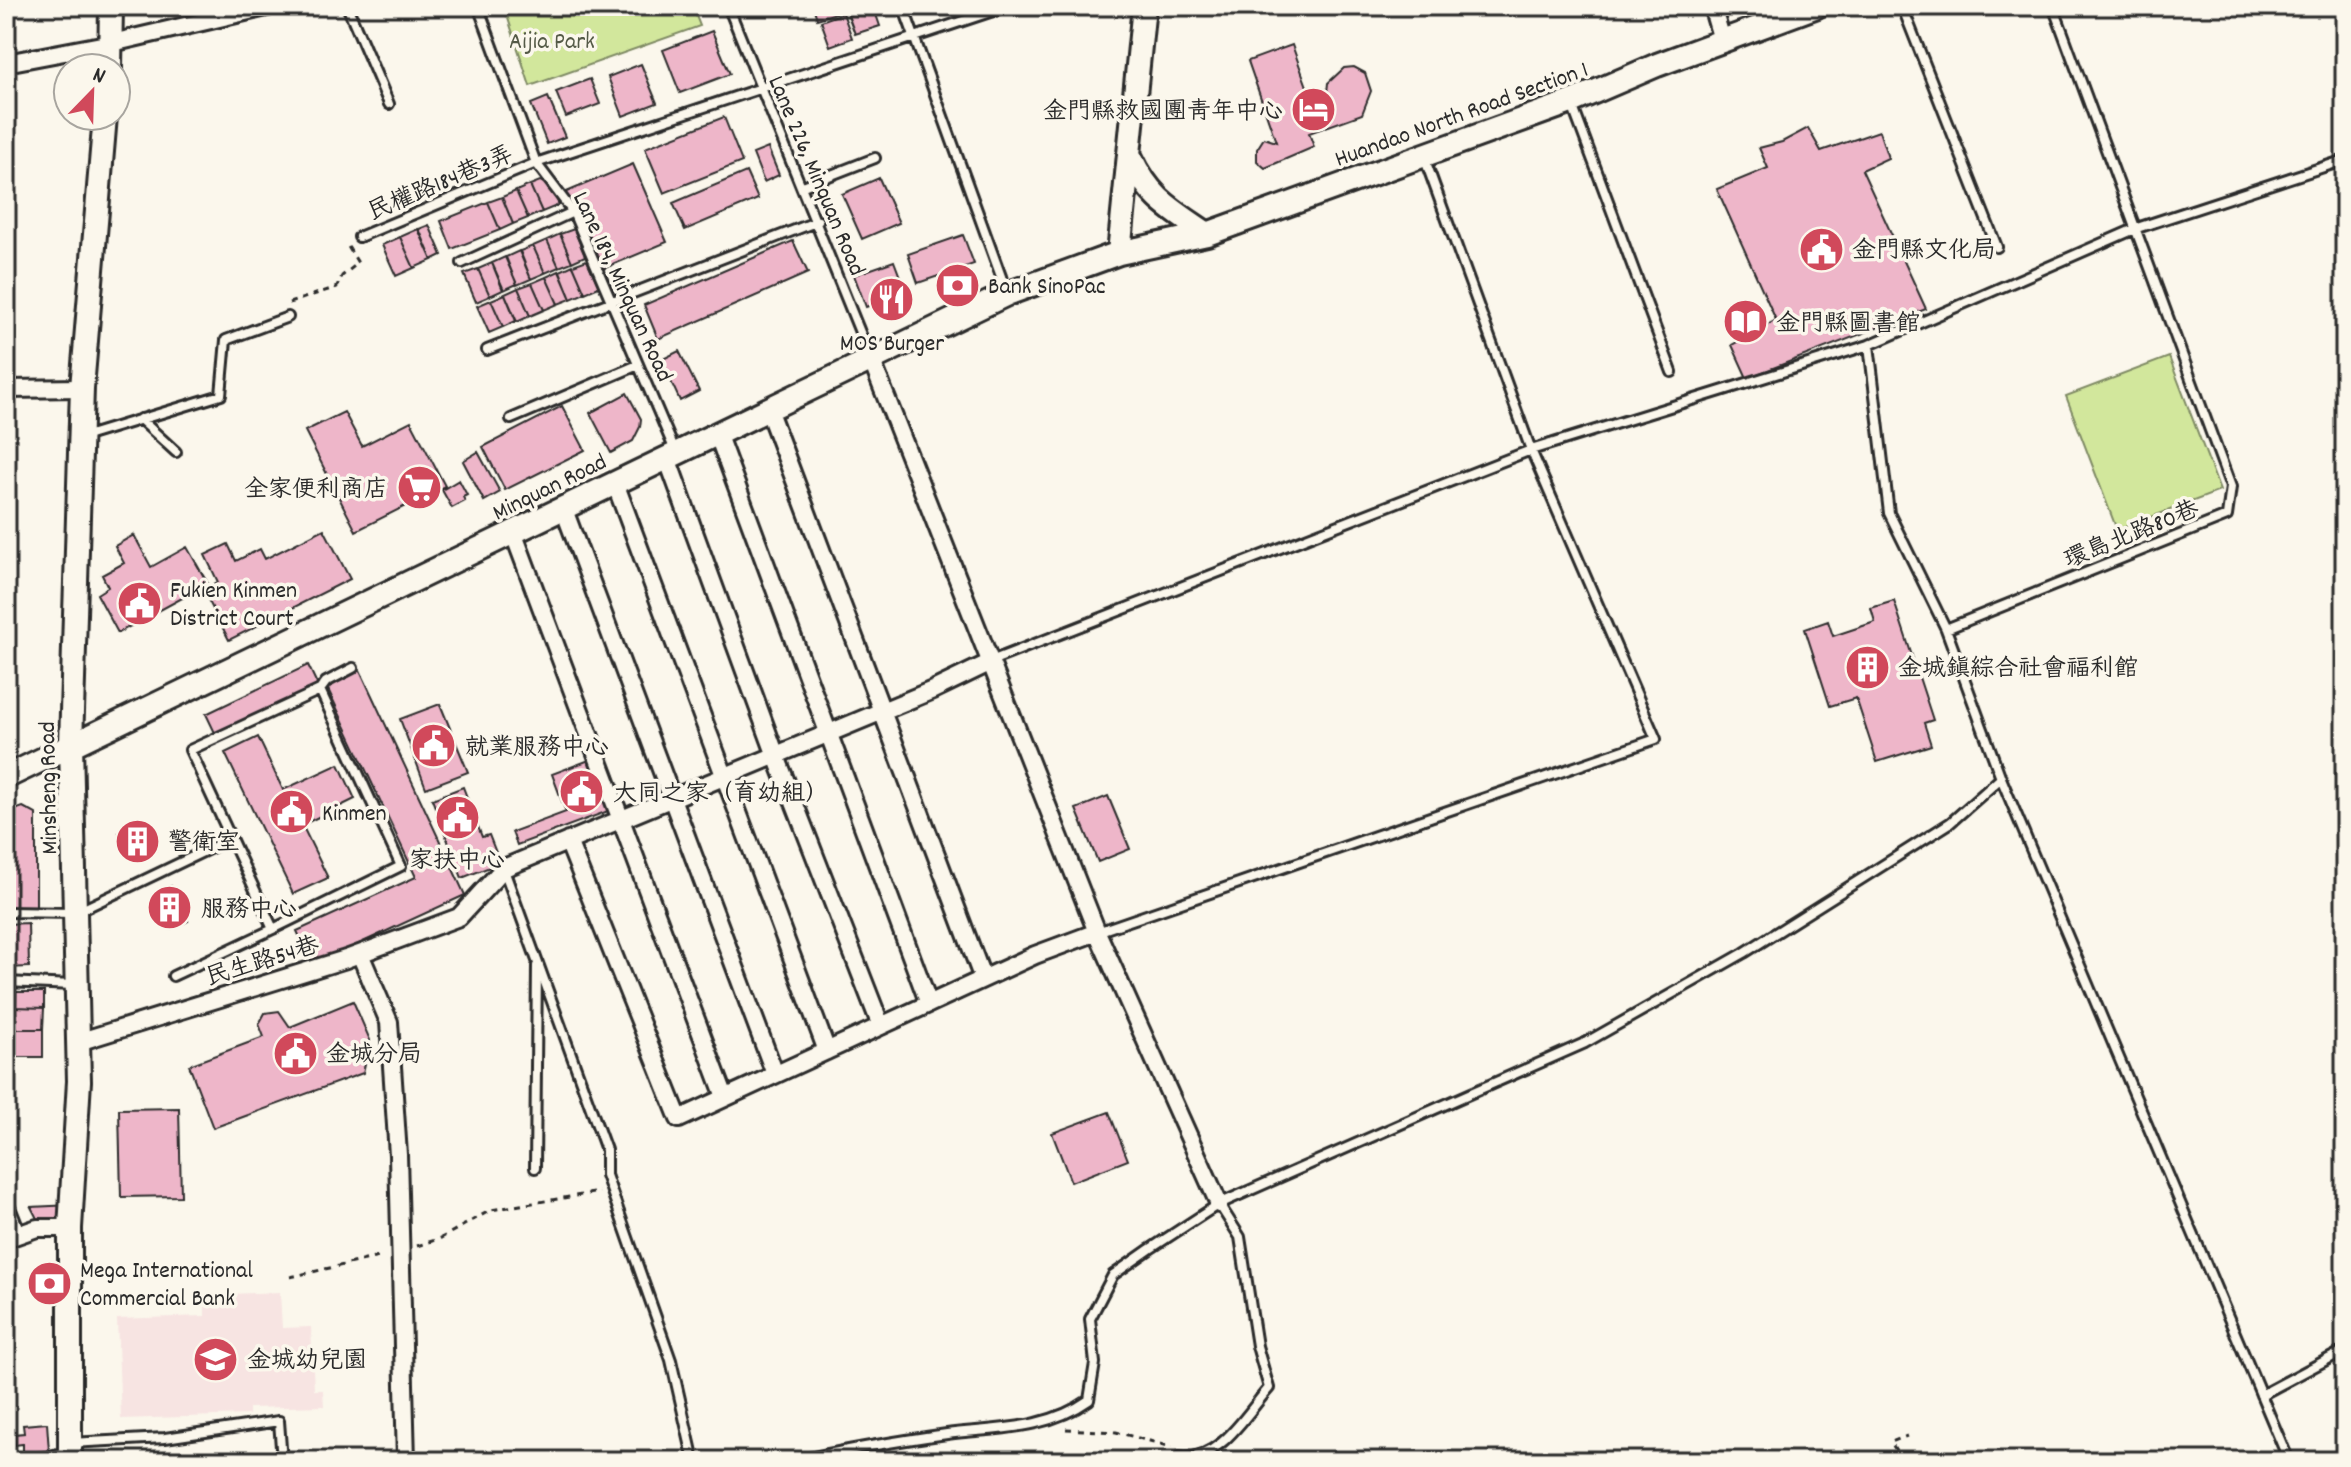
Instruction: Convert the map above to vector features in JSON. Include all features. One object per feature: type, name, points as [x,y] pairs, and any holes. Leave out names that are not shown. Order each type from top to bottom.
[{"type":"main road","points":[[111,6],[111,52]]},
{"type":"main road","points":[[1119,253],[1144,6]]},
{"type":"main road","name":"Huandao North Road Section 1","points":[[1119,253],[1207,234],[1571,102],[1722,40],[1817,6]]},
{"type":"main road","name":"Minsheng Road","points":[[70,1452],[70,1228],[78,1042],[71,744],[82,388],[104,132]]},
{"type":"main road","points":[[1131,157],[1143,184],[1159,202],[1207,234]]},
{"type":"main road","name":"Minquan Road","points":[[6,777],[1007,294],[1119,253]]},
{"type":"street","points":[[6,63],[112,43],[271,6]]},
{"type":"street","points":[[1712,6],[1722,40]]},
{"type":"street","points":[[871,359],[1097,932],[1219,1204]]},
{"type":"street","points":[[6,389],[82,388]]},
{"type":"street","points":[[768,409],[983,979]]},
{"type":"street","points":[[717,433],[929,1004]]},
{"type":"street","points":[[672,455],[776,756],[881,1026]]},
{"type":"street","points":[[615,483],[827,1051]]},
{"type":"street","points":[[563,507],[674,797],[775,1074]]},
{"type":"street","points":[[513,532],[725,1097]]},
{"type":"street","points":[[504,868],[776,756],[991,662]]},
{"type":"street","points":[[568,841],[679,1119],[983,979],[1097,932]]},
{"type":"street","name":"民生路54巷","points":[[78,1042],[360,954],[459,917],[504,868]]},
{"type":"street","points":[[360,954],[389,1022],[398,1155],[406,1461]]},
{"type":"street","points":[[13,1236],[37,1228],[70,1228]]},
{"type":"lane","points":[[347,6],[389,104]]},
{"type":"lane","name":"Lane 184, Minquan Road","points":[[478,6],[536,163],[573,212],[638,365],[672,455]]},
{"type":"lane","name":"Lane 226, Minquan Road","points":[[728,6],[760,89],[818,221],[871,359]]},
{"type":"lane","points":[[903,6],[1007,294]]},
{"type":"lane","name":"民權路184巷3弄","points":[[359,237],[536,163],[1008,6]]},
{"type":"lane","points":[[1902,6],[1997,247]]},
{"type":"lane","points":[[2053,6],[2137,228]]},
{"type":"lane","points":[[1571,102],[1672,372]]},
{"type":"lane","points":[[1097,932],[1656,739],[1531,450],[1424,156]]},
{"type":"lane","points":[[803,186],[875,158]]},
{"type":"lane","points":[[991,662],[1531,450],[1869,345],[2137,228],[2345,160]]},
{"type":"lane","points":[[462,263],[573,212]]},
{"type":"lane","points":[[487,350],[610,299],[818,221]]},
{"type":"lane","name":"環島北路80巷","points":[[1946,629],[2227,516],[2231,487],[2137,228]]},
{"type":"lane","points":[[82,437],[221,395],[226,340],[288,317]]},
{"type":"lane","points":[[1869,345],[1889,513],[1946,629],[2001,778],[2289,1461]]},
{"type":"lane","points":[[511,419],[638,365]]},
{"type":"lane","points":[[140,419],[176,452]]},
{"type":"lane","points":[[273,929],[190,750],[277,712],[320,690],[326,682],[353,668]]},
{"type":"lane","points":[[173,976],[401,866],[320,690]]},
{"type":"lane","points":[[795,1461],[944,1435],[1030,1426],[1069,1414],[1089,1400],[1095,1363],[1090,1319],[1113,1275],[1219,1204],[1585,1043],[1744,953],[1950,823],[2001,778]]},
{"type":"lane","points":[[200,800],[210,795]]},
{"type":"lane","points":[[6,912],[75,913],[230,839]]},
{"type":"lane","points":[[504,868],[606,1150],[606,1175],[671,1360],[694,1461]]},
{"type":"lane","points":[[360,873],[364,884]]},
{"type":"lane","points":[[239,886],[250,880]]},
{"type":"lane","points":[[535,1168],[537,961]]},
{"type":"lane","points":[[6,982],[76,985]]},
{"type":"lane","points":[[6,1197],[13,1236]]},
{"type":"lane","points":[[1179,1459],[1192,1459],[1214,1450],[1269,1388],[1257,1346],[1240,1237],[1219,1204]]},
{"type":"lane","points":[[2261,1395],[2345,1350]]},
{"type":"lane","points":[[31,1461],[70,1452],[279,1421],[282,1461]]},
{"type":"path","points":[[288,317],[286,304],[337,287],[342,276],[358,263],[346,244],[359,237]]},
{"type":"path","points":[[290,1277],[399,1252],[441,1238],[491,1210],[595,1194],[610,1186]]},
{"type":"path","points":[[1030,1426],[1116,1432],[1171,1446],[1179,1459]]},
{"type":"path","points":[[1902,1461],[1891,1442],[1907,1436]]},
{"type":"shaded area","name":"金城幼兒園","points":[[280,1292],[282,1328],[311,1327],[314,1390],[323,1390],[324,1406],[249,1408],[249,1415],[121,1419],[117,1319],[205,1316],[205,1295]]},
{"type":"green space","name":"Aijia Park","points":[[504,6],[692,6],[700,26],[530,86]]},
{"type":"green space","points":[[2169,357],[2220,491],[2117,530],[2066,396]]},
{"type":"building","points":[[813,6],[851,6],[852,8],[817,19]]},
{"type":"building","points":[[873,6],[880,26],[855,34],[848,15]]},
{"type":"building","points":[[843,13],[852,38],[830,46],[821,21]]},
{"type":"building","points":[[712,31],[730,74],[680,93],[663,50]]},
{"type":"building","name":"金門縣救國團青年中心","points":[[1292,45],[1314,106],[1326,102],[1328,83],[1344,68],[1354,67],[1365,73],[1371,91],[1362,114],[1309,133],[1314,147],[1265,168],[1257,161],[1257,149],[1264,138],[1276,142],[1248,61]]},
{"type":"building","points":[[641,64],[657,103],[623,116],[608,77]]},
{"type":"building","points":[[590,79],[600,104],[566,117],[556,92]]},
{"type":"building","points":[[548,97],[565,137],[547,144],[531,104]]},
{"type":"building","points":[[724,117],[742,162],[664,193],[645,148]]},
{"type":"building","name":"金門縣文化局","points":[[1808,128],[1821,151],[1879,131],[1888,158],[1862,170],[1926,309],[1747,378],[1732,345],[1776,320],[1717,189],[1768,168],[1759,148],[1782,142]]},
{"type":"building","points":[[768,148],[779,175],[764,182],[753,154]]},
{"type":"building","points":[[633,164],[667,242],[598,271],[564,193]]},
{"type":"building","points":[[746,172],[758,199],[685,230],[673,203]]},
{"type":"building","points":[[879,178],[899,223],[862,239],[842,194]]},
{"type":"building","points":[[540,181],[552,188],[559,205],[542,212],[530,185]]},
{"type":"building","points":[[530,185],[542,212],[528,218],[516,191]]},
{"type":"building","points":[[516,191],[528,218],[513,224],[502,197]]},
{"type":"building","points":[[502,197],[513,224],[500,230],[488,202]]},
{"type":"building","points":[[488,202],[500,230],[452,249],[441,221]]},
{"type":"building","points":[[429,225],[442,255],[432,260],[419,229]]},
{"type":"building","points":[[418,229],[432,260],[414,268],[400,237]]},
{"type":"building","points":[[574,229],[585,256],[572,262],[560,234]]},
{"type":"building","points":[[560,234],[572,262],[559,267],[547,240]]},
{"type":"building","points":[[963,235],[974,264],[918,283],[908,254]]},
{"type":"building","points":[[400,237],[414,268],[396,276],[382,245]]},
{"type":"building","points":[[547,240],[559,267],[545,273],[533,246]]},
{"type":"building","points":[[793,241],[808,273],[658,339],[644,305]]},
{"type":"building","points":[[533,246],[545,273],[531,279],[520,251]]},
{"type":"building","points":[[519,251],[531,279],[517,285],[506,257]]},
{"type":"building","points":[[505,257],[517,284],[504,290],[492,263]]},
{"type":"building","points":[[587,260],[599,287],[585,293],[573,265]]},
{"type":"building","points":[[894,261],[906,293],[866,307],[854,275]]},
{"type":"building","points":[[492,263],[503,290],[490,296],[478,269]]},
{"type":"building","points":[[573,265],[585,293],[571,299],[560,271]]},
{"type":"building","points":[[478,269],[490,296],[476,302],[464,274]]},
{"type":"building","points":[[559,271],[571,299],[558,304],[546,277]]},
{"type":"building","points":[[546,277],[558,304],[544,310],[532,283]]},
{"type":"building","points":[[532,283],[544,310],[530,316],[518,288]]},
{"type":"building","points":[[518,288],[530,316],[517,322],[505,294]]},
{"type":"building","points":[[505,294],[516,321],[503,327],[491,300]]},
{"type":"building","points":[[491,300],[503,327],[489,333],[477,306]]},
{"type":"building","points":[[679,351],[699,391],[680,401],[661,360]]},
{"type":"building","points":[[627,393],[641,419],[640,427],[633,441],[611,453],[590,413]]},
{"type":"building","points":[[562,406],[585,450],[505,490],[483,447]]},
{"type":"building","points":[[344,412],[362,446],[411,421],[445,486],[356,531],[305,431]]},
{"type":"building","points":[[478,452],[500,492],[484,501],[463,461]]},
{"type":"building","points":[[459,480],[467,495],[463,497],[465,501],[452,508],[442,490]]},
{"type":"building","points":[[324,529],[350,579],[229,640],[203,590],[218,582],[205,555],[228,544],[236,561],[260,549],[265,559]]},
{"type":"building","points":[[134,535],[151,567],[187,547],[208,584],[118,633],[97,594],[108,587],[102,575],[124,563],[115,546]]},
{"type":"building","name":"金城鎮綜合社會福利館","points":[[1894,601],[1933,720],[1924,723],[1931,745],[1877,762],[1856,698],[1830,706],[1805,629],[1828,621],[1833,636],[1875,622],[1871,608]]},
{"type":"building","points":[[308,665],[318,686],[216,735],[206,714]]},
{"type":"building","points":[[360,670],[465,895],[313,965],[297,931],[416,877],[326,685]]},
{"type":"building","name":"就業服務中心","points":[[440,704],[468,772],[426,788],[400,719]]},
{"type":"building","name":"Kinmen","points":[[258,737],[283,790],[339,764],[355,799],[302,825],[328,878],[293,894],[225,753]]},
{"type":"building","name":"大同之家（育幼組）","points":[[592,759],[611,810],[517,845],[512,832],[566,812],[552,774]]},
{"type":"building","name":"家扶中心","points":[[463,787],[482,837],[489,835],[500,863],[462,878],[432,799]]},
{"type":"building","points":[[1108,796],[1130,849],[1098,862],[1076,809]]},
{"type":"building","points":[[23,807],[36,814],[36,908],[6,908],[6,813]]},
{"type":"building","name":"警衛室","points":[[142,822],[155,850],[132,860],[119,833]]},
{"type":"building","name":"服務中心","points":[[171,886],[188,921],[170,929],[153,895]]},
{"type":"building","points":[[28,923],[29,967],[6,968],[6,924]]},
{"type":"building","points":[[16,992],[44,992],[44,1008],[15,1007]]},
{"type":"building","name":"金城分局","points":[[353,1001],[370,1040],[363,1073],[213,1128],[189,1065],[264,1037],[259,1024],[265,1013],[279,1011],[290,1027]]},
{"type":"building","points":[[15,1007],[44,1008],[43,1029],[16,1029]]},
{"type":"building","points":[[16,1029],[43,1029],[43,1057],[15,1057]]},
{"type":"building","points":[[179,1108],[181,1196],[121,1197],[119,1109]]},
{"type":"building","points":[[1109,1112],[1128,1160],[1071,1182],[1052,1133]]},
{"type":"building","points":[[72,1205],[69,1222],[43,1230],[31,1207]]},
{"type":"building","points":[[47,1423],[49,1451],[23,1453],[23,1444],[15,1445],[14,1434],[24,1433],[23,1425]]},
{"type":"place","name":"金門縣救國團青年中心","points":[[1314,110]]},
{"type":"place","name":"金門縣文化局","points":[[1821,249]]},
{"type":"place","name":"Bank SinoPac","points":[[957,285]]},
{"type":"place","name":"MOS Burger","points":[[892,300]]},
{"type":"place","name":"金門縣圖書館","points":[[1745,322]]},
{"type":"place","name":"全家便利商店","points":[[419,488]]},
{"type":"place","name":"Fukien Kinmen District Court","points":[[139,603]]},
{"type":"place","name":"金城鎮綜合社會福利館","points":[[1867,667]]},
{"type":"place","name":"就業服務中心","points":[[434,746]]},
{"type":"place","name":"大同之家（育幼組）","points":[[582,792]]},
{"type":"place","name":"Kinmen","points":[[291,812]]},
{"type":"place","name":"家扶中心","points":[[457,817]]},
{"type":"place","name":"警衛室","points":[[137,841]]},
{"type":"place","name":"服務中心","points":[[170,908]]},
{"type":"place","name":"金城分局","points":[[295,1053]]},
{"type":"place","name":"Mega International Commercial Bank","points":[[49,1283]]},
{"type":"place","name":"金城幼兒園","points":[[216,1359]]}]
